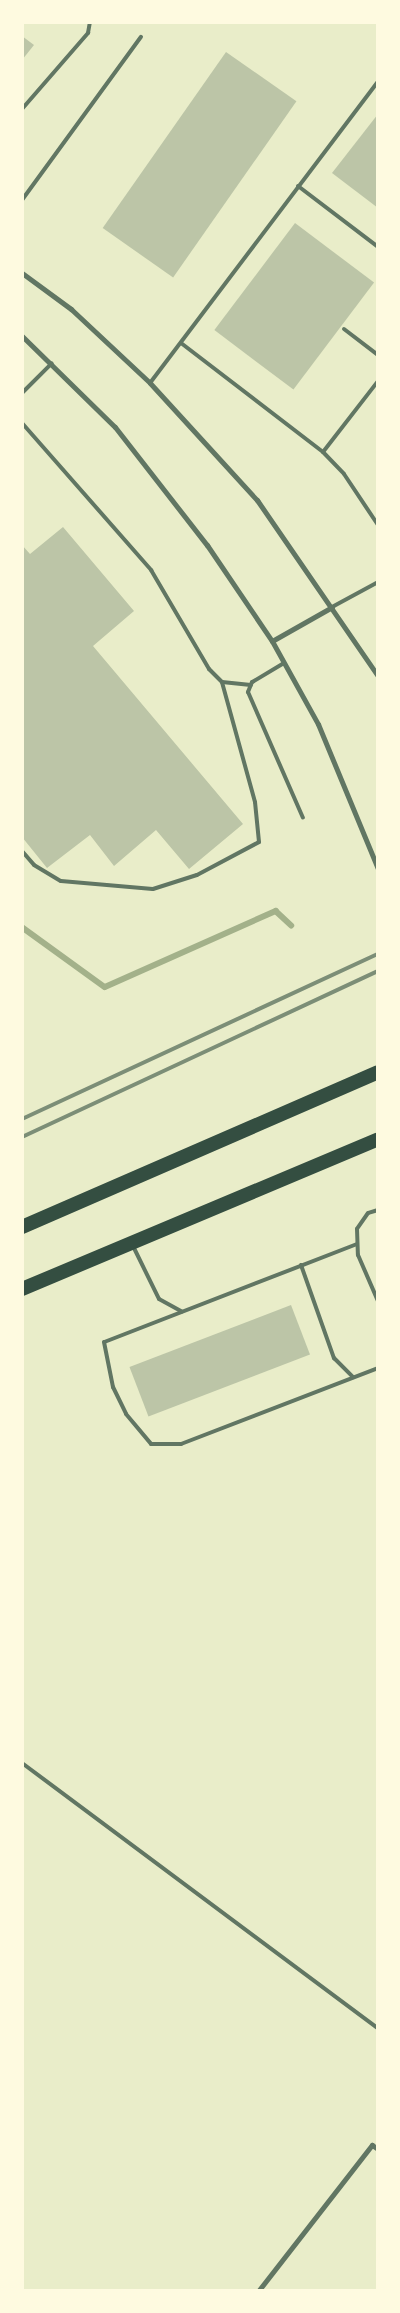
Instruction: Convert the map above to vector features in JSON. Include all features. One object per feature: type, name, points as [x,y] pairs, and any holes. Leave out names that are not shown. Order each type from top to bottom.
[{"type":"highway","points":[[22,1227],[378,1072]]},
{"type":"highway","points":[[22,1288],[378,1139]]},
{"type":"street","points":[[22,273],[71,309],[150,383],[257,500],[378,676]]},
{"type":"street","points":[[22,336],[52,363],[115,427],[207,545],[272,641],[318,724],[378,869]]},
{"type":"street","points":[[272,641],[332,607]]},
{"type":"street","points":[[259,2290],[372,2145],[378,2149]]},
{"type":"lane","points":[[22,109],[88,33],[90,22]]},
{"type":"lane","points":[[22,200],[141,37]]},
{"type":"lane","points":[[150,383],[378,81]]},
{"type":"lane","points":[[298,186],[378,247]]},
{"type":"lane","points":[[344,329],[378,355]]},
{"type":"lane","points":[[180,343],[324,452],[344,474],[378,525]]},
{"type":"lane","points":[[22,393],[52,363]]},
{"type":"lane","points":[[324,452],[378,381]]},
{"type":"lane","points":[[22,422],[151,570],[209,669],[222,682],[255,802],[259,842],[197,875],[153,890],[61,881],[34,865],[22,851]]},
{"type":"lane","points":[[332,607],[378,582]]},
{"type":"lane","points":[[284,663],[262,674],[251,685],[248,692],[303,818]]},
{"type":"lane","points":[[222,682],[251,685]]},
{"type":"lane","points":[[378,1210],[368,1213],[357,1229],[358,1255],[378,1301]]},
{"type":"lane","points":[[132,1243],[158,1299],[182,1312]]},
{"type":"lane","points":[[357,1244],[104,1342],[113,1387],[126,1414],[151,1444],[181,1444],[378,1368]]},
{"type":"lane","points":[[301,1265],[334,1358],[353,1377]]},
{"type":"lane","points":[[22,1763],[378,2028]]},
{"type":"building","points":[[22,36],[34,45],[22,60]]},
{"type":"building","points":[[226,52],[296,101],[173,277],[103,228]]},
{"type":"building","points":[[378,114],[378,208],[332,173]]},
{"type":"building","points":[[295,223],[374,283],[293,390],[214,330]]},
{"type":"building","points":[[63,527],[134,611],[93,646],[243,824],[189,869],[156,830],[114,866],[90,835],[47,868],[22,837],[22,545],[30,554]]},
{"type":"building","points":[[291,1305],[310,1354],[148,1416],[129,1367]]},
{"type":"waterway","points":[[22,927],[105,987],[276,911],[291,925]]},
{"type":"railway","points":[[22,1119],[378,954]]},
{"type":"railway","points":[[22,1137],[378,971]]}]
